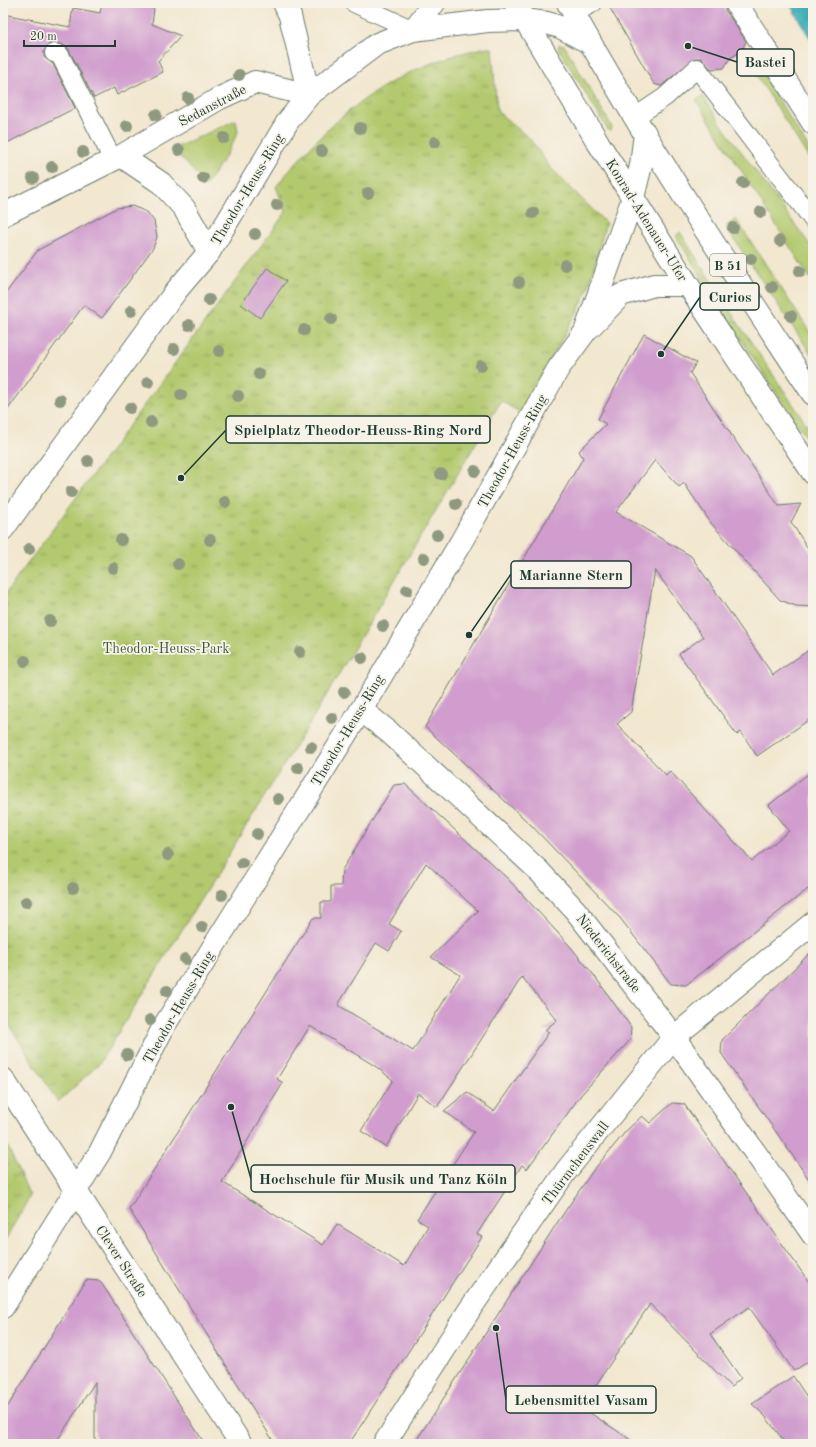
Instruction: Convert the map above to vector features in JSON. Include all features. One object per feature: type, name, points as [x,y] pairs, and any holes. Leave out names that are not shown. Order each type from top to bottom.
[{"type":"main road","points":[[284,3],[290,16],[309,95]]},
{"type":"main road","points":[[413,30],[434,3]]},
{"type":"main road","points":[[736,3],[813,123]]},
{"type":"main road","name":"B 51","points":[[571,8],[590,43],[699,222],[813,394]]},
{"type":"main road","name":"Theodor-Heuss-Ring","points":[[3,529],[176,292],[209,252],[288,121],[309,95],[377,44],[413,30],[488,21],[520,11],[560,27],[590,43]]},
{"type":"main road","name":"Konrad-Adenauer-Ufer","points":[[520,11],[633,198],[688,285],[813,473]]},
{"type":"main road","name":"Sedanstraße","points":[[3,215],[117,158],[220,98],[255,82],[309,95]]},
{"type":"main road","name":"Theodor-Heuss-Ring","points":[[3,1307],[100,1152],[164,1026],[361,710],[461,542],[558,369],[585,332],[633,198],[641,165],[640,125]]},
{"type":"main road","points":[[117,158],[161,183],[184,208],[209,252]]},
{"type":"main road","points":[[585,332],[621,295],[654,285],[688,285]]},
{"type":"main road","name":"Niederichstraße","points":[[361,710],[389,732],[538,870],[575,910],[674,1037],[813,1235]]},
{"type":"main road","name":"Thürmchenswall","points":[[384,1444],[470,1309],[566,1171],[674,1037],[813,923]]},
{"type":"main road","name":"Clever Straße","points":[[3,1079],[241,1444]]},
{"type":"lane","points":[[354,3],[413,30]]},
{"type":"lane","points":[[571,8],[593,3]]},
{"type":"lane","points":[[54,53],[59,54],[62,59],[117,158]]},
{"type":"lane","points":[[640,125],[665,97],[697,68],[813,220]]},
{"type":"green space","points":[[559,44],[564,45],[612,127],[611,131],[608,130],[558,48]]},
{"type":"green space","points":[[745,46],[813,155],[813,165],[743,53]]},
{"type":"green space","name":"Theodor-Heuss-Park","points":[[483,48],[492,48],[497,111],[530,139],[550,167],[606,223],[589,286],[582,303],[521,413],[501,401],[311,721],[99,1064],[58,1102],[3,1015],[3,597],[286,212],[276,187],[297,161],[342,117],[366,98],[392,82],[420,68],[450,57]]},
{"type":"green space","points":[[703,96],[726,131],[813,249],[813,283],[696,100]]},
{"type":"green space","points":[[236,120],[238,132],[225,157],[206,185],[173,149]]},
{"type":"green space","points":[[736,219],[813,337],[813,357],[726,227]]},
{"type":"green space","points":[[680,232],[728,308],[813,434],[813,447],[738,335],[676,236]]},
{"type":"green space","points":[[3,1136],[30,1196],[3,1244]]},
{"type":"water","points":[[789,3],[813,3],[813,43]]},
{"type":"building","points":[[102,3],[130,3],[154,9],[152,24],[181,36],[158,61],[163,72],[117,95],[114,88],[94,98],[68,48],[61,44],[50,43],[44,51],[44,57],[53,64],[75,108],[3,145],[3,14],[70,27],[73,8],[100,13]]},
{"type":"building","points":[[607,3],[724,3],[725,10],[746,41],[742,51],[730,58],[724,68],[711,69],[701,58],[695,58],[661,86],[654,84]]},
{"type":"building","points":[[132,206],[147,212],[154,221],[157,237],[153,248],[102,318],[84,305],[3,416],[3,297],[38,250],[117,208]]},
{"type":"building","points":[[267,268],[286,281],[260,318],[241,304]]},
{"type":"building","points":[[644,334],[696,363],[690,373],[779,506],[801,504],[791,522],[813,556],[813,607],[796,606],[780,600],[711,523],[684,483],[679,487],[655,460],[616,512],[691,556],[773,675],[813,647],[813,717],[757,756],[741,732],[737,735],[679,654],[703,637],[655,570],[631,712],[617,724],[666,775],[670,771],[752,861],[789,831],[769,805],[813,770],[813,885],[686,985],[671,984],[620,918],[531,825],[425,727],[583,458],[579,451],[606,424],[598,419]]},
{"type":"building","points":[[405,784],[508,879],[569,945],[593,974],[631,1027],[630,1040],[581,1095],[527,1169],[522,1165],[477,1234],[482,1237],[349,1444],[275,1444],[129,1209],[313,918],[321,918],[321,902],[331,902],[331,886],[341,886],[342,870],[394,785]],"holes":[[[426,863],[478,911],[431,957],[460,975],[413,1051],[338,1005],[376,943],[389,951],[401,931],[389,924]],[[522,977],[557,1020],[545,1030],[549,1032],[494,1111],[467,1092],[444,1111],[474,1132],[417,1219],[428,1226],[404,1266],[337,1224],[323,1245],[222,1182],[283,1083],[277,1079],[310,1026],[375,1066],[393,1080],[361,1131],[386,1147],[418,1093],[437,1107]]]},
{"type":"building","points":[[813,950],[813,1185],[721,1053],[722,1040]]},
{"type":"building","points":[[672,1103],[684,1104],[813,1288],[813,1358],[794,1371],[749,1307],[710,1334],[741,1378],[731,1387],[650,1304],[581,1407],[637,1444],[414,1444],[557,1223],[592,1172],[627,1130],[642,1116],[650,1123]]},
{"type":"building","points":[[86,1280],[100,1281],[205,1444],[95,1444],[95,1382],[55,1444],[3,1444],[3,1414]]},
{"type":"building","points":[[793,1376],[813,1406],[813,1444],[786,1444],[765,1416],[752,1404]]},
{"type":"place","name":"Bastei","points":[[688,46]]},
{"type":"place","name":"Curios","points":[[661,354]]},
{"type":"place","name":"Spielplatz Theodor-Heuss-Ring Nord","points":[[181,478]]},
{"type":"place","name":"Marianne Stern","points":[[469,635]]},
{"type":"place","name":"Hochschule für Musik und Tanz Köln","points":[[231,1107]]},
{"type":"place","name":"Lebensmittel Vasam","points":[[496,1328]]}]
